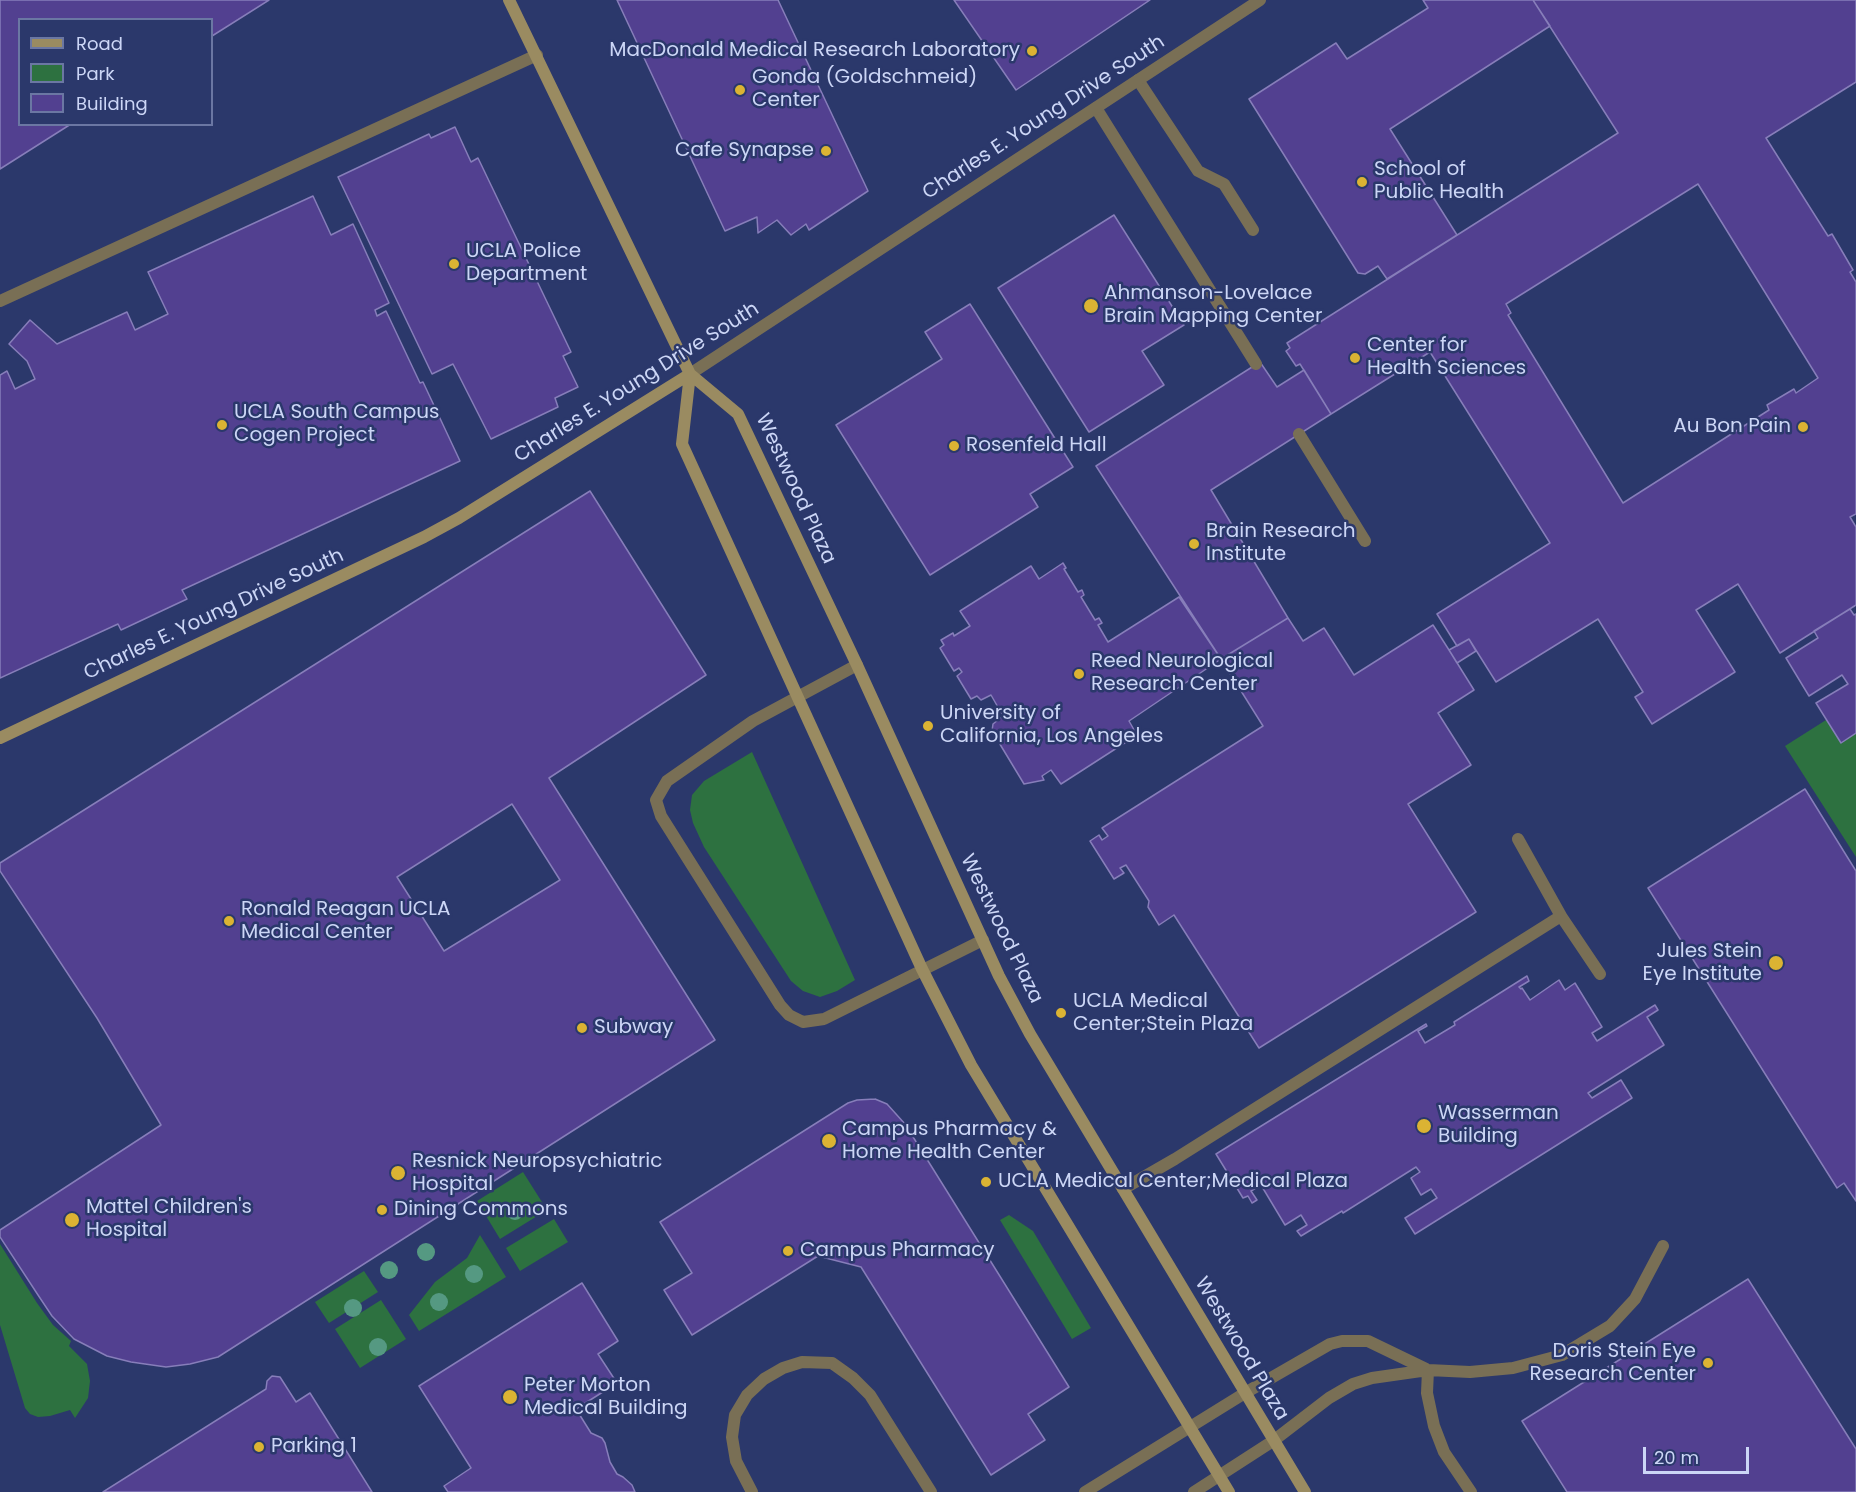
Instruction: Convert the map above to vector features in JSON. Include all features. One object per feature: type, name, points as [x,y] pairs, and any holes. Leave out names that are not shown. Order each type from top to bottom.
[{"type":"main road","name":"Westwood Plaza","points":[[509,0],[690,374],[738,414],[999,975],[1030,1034],[1305,1492]]},
{"type":"main road","points":[[690,374],[682,444],[922,969],[971,1065],[1229,1492]]},
{"type":"main road","name":"Charles E. Young Drive South","points":[[0,738],[424,537],[459,518],[690,374]]},
{"type":"street","name":"Charles E. Young Drive South","points":[[690,374],[1138,80],[1244,4],[1260,0]]},
{"type":"street","points":[[0,301],[537,55]]},
{"type":"street","points":[[1138,80],[1198,171],[1224,184],[1253,230]]},
{"type":"street","points":[[1096,108],[1256,364]]},
{"type":"street","points":[[1299,434],[1365,541]]},
{"type":"street","points":[[856,665],[753,721],[667,782],[656,800],[661,816],[780,1005],[789,1015],[803,1022],[824,1019],[983,940]]},
{"type":"street","points":[[1518,839],[1561,916],[1600,974]]},
{"type":"street","points":[[1123,1189],[1175,1159],[1561,916]]},
{"type":"street","points":[[1194,1492],[1273,1440],[1329,1398],[1353,1384],[1372,1378],[1428,1370],[1470,1372],[1513,1368],[1562,1355],[1610,1326],[1635,1299],[1663,1246]]},
{"type":"street","points":[[1085,1492],[1189,1426],[1330,1344],[1342,1341],[1368,1341],[1428,1370]]},
{"type":"street","points":[[752,1492],[736,1461],[732,1437],[735,1415],[747,1395],[764,1379],[783,1368],[802,1362],[832,1363],[853,1378],[870,1395],[931,1492]]},
{"type":"street","points":[[1428,1370],[1427,1393],[1434,1426],[1444,1452],[1471,1492]]},
{"type":"green space","points":[[1856,701],[1856,857],[1785,746]]},
{"type":"green space","points":[[752,752],[855,980],[837,991],[820,997],[803,991],[791,981],[704,847],[693,823],[690,810],[692,795],[704,781]]},
{"type":"green space","points":[[523,1172],[547,1210],[500,1239],[477,1201]]},
{"type":"green space","points":[[1009,1215],[1033,1231],[1091,1328],[1072,1339],[1000,1220]]},
{"type":"green space","points":[[554,1219],[568,1242],[520,1271],[506,1248]]},
{"type":"green space","points":[[480,1235],[506,1277],[419,1331],[409,1315],[435,1282],[467,1258]]},
{"type":"green space","points":[[0,1244],[37,1303],[53,1325],[71,1341],[69,1346],[87,1364],[90,1381],[88,1398],[75,1418],[70,1410],[38,1417],[30,1414],[25,1408],[0,1325]]},
{"type":"green space","points":[[364,1271],[378,1292],[329,1323],[315,1302]]},
{"type":"green space","points":[[381,1300],[406,1339],[360,1368],[335,1329]]},
{"type":"building","points":[[0,0],[269,0],[213,35],[213,18],[18,18],[18,126],[68,126],[0,169]]},
{"type":"building","name":"Gonda (Goldschmeid) Center","points":[[617,0],[778,0],[868,191],[809,230],[806,224],[791,235],[777,220],[758,233],[757,217],[725,231]]},
{"type":"building","name":"MacDonald Medical Research Laboratory","points":[[954,0],[1150,0],[1016,90]]},
{"type":"building","name":"School of Public Health","points":[[1423,0],[1533,0],[1550,26],[1390,129],[1457,235],[1387,279],[1378,266],[1365,274],[1358,273],[1249,99],[1336,43],[1347,59],[1428,8]]},
{"type":"building","name":"Center for Health Sciences","points":[[1533,0],[1856,0],[1856,82],[1766,138],[1828,236],[1832,234],[1853,270],[1850,272],[1856,282],[1856,514],[1850,517],[1856,527],[1856,605],[1780,653],[1738,584],[1696,610],[1735,672],[1652,724],[1635,697],[1643,692],[1598,619],[1496,682],[1469,639],[1457,646],[1437,614],[1550,543],[1430,352],[1331,414],[1300,364],[1296,366],[1286,351],[1290,348],[1287,343],[1618,133]],"holes":[[[1698,184],[1818,378],[1796,393],[1794,389],[1767,405],[1769,410],[1623,503],[1508,315],[1511,313],[1506,304]]]},
{"type":"building","name":"UCLA Police Department","points":[[455,127],[471,162],[478,158],[571,352],[563,356],[578,387],[555,398],[558,407],[491,439],[453,364],[432,374],[338,177],[429,134],[431,138]]},
{"type":"building","name":"UCLA South Campus Cogen Project","points":[[313,196],[331,235],[353,224],[389,303],[375,310],[377,316],[386,311],[460,461],[182,590],[187,599],[121,630],[118,624],[0,678],[0,375],[7,371],[15,389],[35,379],[27,361],[9,344],[30,320],[57,344],[127,312],[135,330],[168,314],[148,272]]},
{"type":"building","name":"Ahmanson-Lovelace Brain Mapping Center","points":[[1114,215],[1184,325],[1142,351],[1164,385],[1089,432],[998,288]]},
{"type":"building","name":"Rosenfeld Hall","points":[[970,304],[1073,467],[1030,494],[1038,507],[930,575],[836,425],[942,359],[925,332]]},
{"type":"building","name":"Brain Research Institute","points":[[1260,362],[1277,387],[1304,370],[1331,414],[1211,490],[1288,618],[1221,659],[1096,466]]},
{"type":"building","name":"Ronald Reagan UCLA Medical Center","points":[[590,491],[706,675],[549,778],[715,1040],[218,1357],[166,1367],[131,1362],[107,1356],[74,1339],[52,1316],[0,1237],[0,1230],[161,1125],[97,1018],[0,871],[0,863]],"holes":[[[512,804],[560,880],[444,951],[397,877]]]},
{"type":"building","name":"Reed Neurological Research Center","points":[[1063,563],[1066,568],[1064,569],[1078,592],[1082,590],[1084,595],[1081,597],[1095,620],[1099,618],[1102,623],[1098,625],[1108,642],[1179,597],[1221,659],[1129,721],[1137,735],[1061,784],[1051,770],[1042,776],[1044,780],[1024,784],[992,731],[993,724],[1003,716],[991,695],[981,700],[977,696],[971,699],[957,676],[962,672],[959,668],[954,671],[940,648],[944,645],[941,640],[953,633],[954,636],[970,626],[960,611],[1031,566],[1039,579]]},
{"type":"building","points":[[1850,609],[1854,615],[1856,614],[1856,733],[1841,743],[1816,703],[1848,684],[1842,675],[1809,696],[1786,658],[1818,638],[1814,631]]},
{"type":"building","points":[[1288,618],[1303,641],[1324,628],[1354,675],[1433,625],[1449,650],[1474,690],[1438,713],[1471,765],[1408,804],[1476,912],[1259,1048],[1174,915],[1159,925],[1148,907],[1149,901],[1126,865],[1120,868],[1124,873],[1114,879],[1090,841],[1099,835],[1102,840],[1108,836],[1102,828],[1263,726],[1221,659]]},
{"type":"building","points":[[1469,639],[1476,651],[1457,663],[1449,650]]},
{"type":"building","name":"Jules Stein Eye Institute","points":[[1805,789],[1856,871],[1856,1201],[1844,1183],[1837,1188],[1648,888]]},
{"type":"building","name":"Wasserman Building","points":[[1527,976],[1529,981],[1519,987],[1530,1000],[1559,980],[1565,990],[1575,983],[1602,1027],[1592,1033],[1597,1041],[1655,1005],[1658,1010],[1647,1017],[1664,1045],[1588,1093],[1592,1098],[1621,1080],[1632,1098],[1415,1234],[1405,1218],[1437,1198],[1431,1189],[1421,1195],[1411,1178],[1420,1172],[1416,1167],[1343,1213],[1342,1211],[1301,1236],[1297,1231],[1307,1225],[1301,1215],[1285,1225],[1261,1185],[1251,1191],[1257,1200],[1252,1203],[1248,1196],[1243,1198],[1216,1154],[1426,1024],[1427,1026],[1418,1031],[1425,1043]]},
{"type":"building","points":[[875,1099],[887,1104],[905,1124],[1069,1387],[1028,1414],[1045,1440],[991,1475],[861,1267],[818,1256],[692,1335],[664,1290],[692,1273],[660,1222],[848,1103]]},
{"type":"building","name":"Doris Stein Eye Research Center","points":[[1748,1279],[1856,1449],[1856,1492],[1567,1492],[1522,1421]]},
{"type":"building","name":"Peter Morton Medical Building","points":[[582,1283],[618,1341],[598,1354],[617,1383],[576,1409],[591,1433],[602,1438],[610,1462],[617,1474],[632,1485],[635,1492],[448,1492],[444,1486],[471,1468],[419,1386]]},
{"type":"building","name":"Parking 1","points":[[272,1376],[280,1377],[296,1402],[310,1393],[372,1492],[103,1492],[266,1389],[267,1381]]},
{"type":"place","name":"MacDonald Medical Research Laboratory","points":[[1032,51]]},
{"type":"place","name":"Gonda (Goldschmeid) Center","points":[[740,90]]},
{"type":"place","name":"Cafe Synapse","points":[[826,151]]},
{"type":"place","name":"School of Public Health","points":[[1362,182]]},
{"type":"place","name":"UCLA Police Department","points":[[454,264]]},
{"type":"place","name":"Ahmanson-Lovelace Brain Mapping Center","points":[[1091,306]]},
{"type":"place","name":"Center for Health Sciences","points":[[1355,358]]},
{"type":"place","name":"UCLA South Campus Cogen Project","points":[[222,425]]},
{"type":"place","name":"Au Bon Pain","points":[[1803,427]]},
{"type":"place","name":"Rosenfeld Hall","points":[[954,446]]},
{"type":"place","name":"Brain Research Institute","points":[[1194,544]]},
{"type":"place","name":"Reed Neurological Research Center","points":[[1079,674]]},
{"type":"place","name":"University of California, Los Angeles","points":[[928,726]]},
{"type":"place","name":"Ronald Reagan UCLA Medical Center","points":[[229,921]]},
{"type":"place","name":"Jules Stein Eye Institute","points":[[1776,963]]},
{"type":"place","name":"UCLA Medical Center;Stein Plaza","points":[[1061,1013]]},
{"type":"place","name":"Subway","points":[[582,1028]]},
{"type":"place","name":"Wasserman Building","points":[[1424,1126]]},
{"type":"place","name":"Campus Pharmacy & Home Health Center","points":[[829,1141]]},
{"type":"place","name":"Resnick Neuropsychiatric Hospital","points":[[398,1173]]},
{"type":"place","name":"UCLA Medical Center;Medical Plaza","points":[[986,1182]]},
{"type":"place","name":"Dining Commons","points":[[382,1210]]},
{"type":"place","name":"Mattel Children's Hospital","points":[[72,1220]]},
{"type":"place","name":"Campus Pharmacy","points":[[788,1251]]},
{"type":"place","name":"Doris Stein Eye Research Center","points":[[1708,1363]]},
{"type":"place","name":"Peter Morton Medical Building","points":[[510,1397]]},
{"type":"place","name":"Parking 1","points":[[259,1447]]}]
